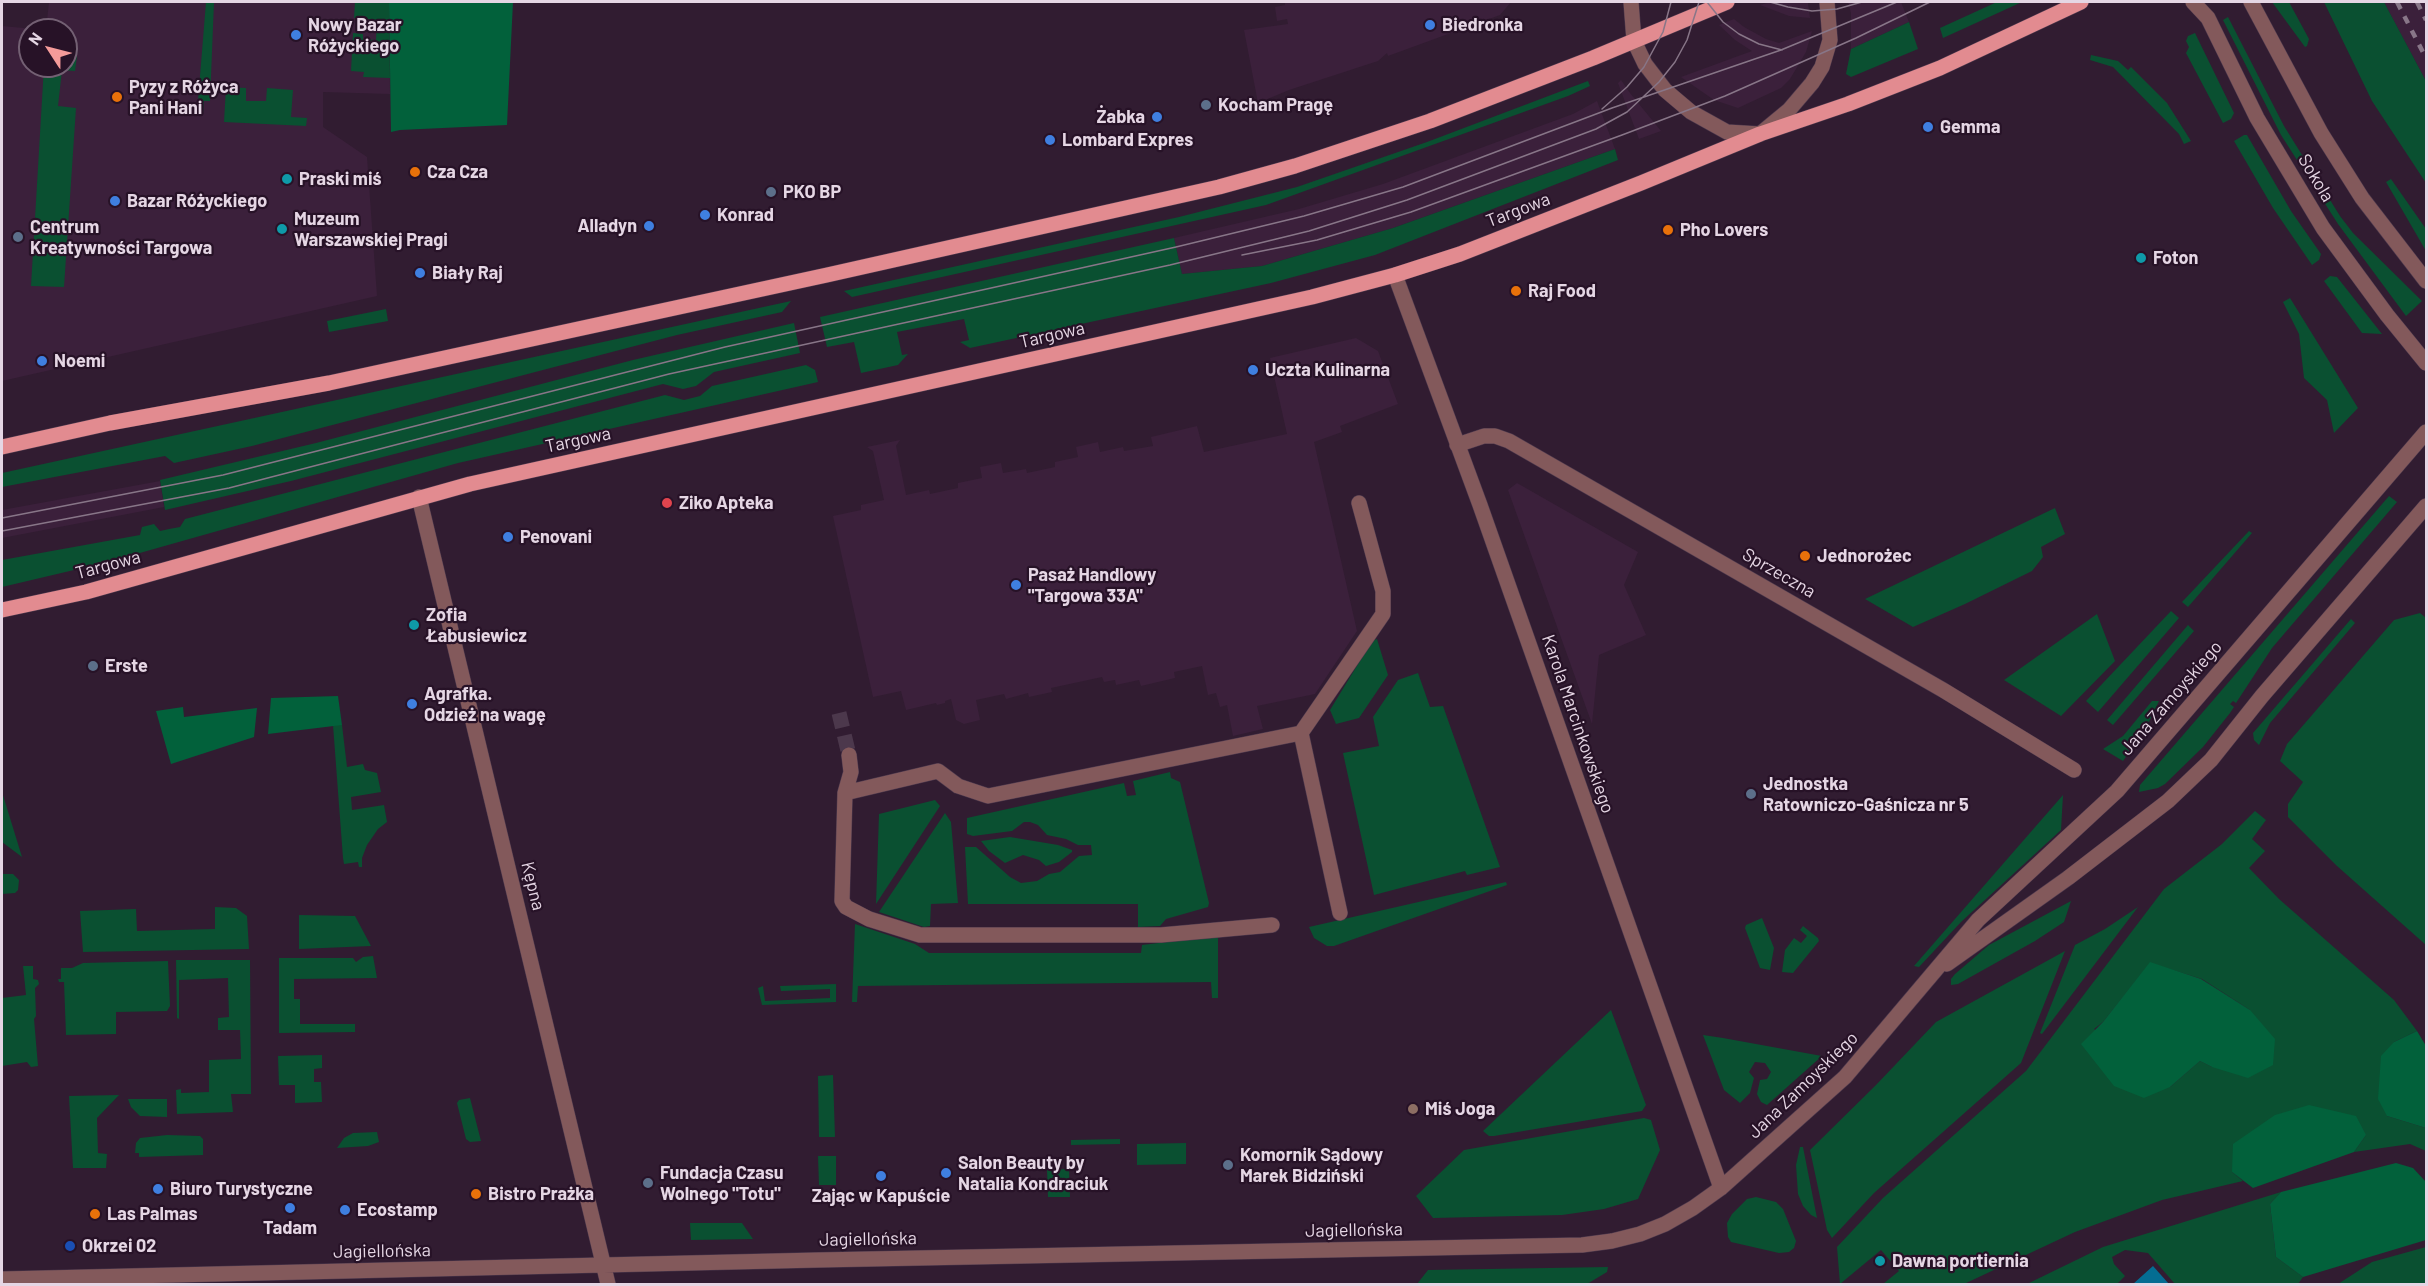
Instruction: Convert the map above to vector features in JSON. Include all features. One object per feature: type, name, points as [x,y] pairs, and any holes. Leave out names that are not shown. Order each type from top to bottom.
[{"type":"main road","points":[[2,447],[110,423],[329,383],[827,275],[1208,189],[1295,166],[1419,124],[1727,2]]},
{"type":"main road","name":"Targowa","points":[[2,610],[86,592],[419,497],[1312,297],[1395,274],[1460,254],[1760,134],[1848,104],[1940,68],[2081,2]]},
{"type":"street","points":[[1631,2],[1634,40],[1652,74],[1665,90],[1691,112],[1727,132],[1760,134],[1789,110],[1812,83],[1822,67],[1830,40],[1827,2]]},
{"type":"street","name":"Sokola","points":[[2193,2],[2208,18],[2257,118],[2323,228],[2387,315],[2427,363]]},
{"type":"street","name":"Sokola","points":[[2251,2],[2289,76],[2350,180],[2385,230],[2427,281]]},
{"type":"street","name":"Karola Marcinkowskiego","points":[[1395,274],[1721,1188]]},
{"type":"street","name":"Jana Zamoyskiego","points":[[1721,1188],[1845,1077],[1978,920],[2116,791],[2427,432]]},
{"type":"street","name":"Sprzeczna","points":[[1457,445],[1484,436],[1495,436],[1509,441],[1943,690],[2074,770]]},
{"type":"street","name":"Kępna","points":[[419,497],[608,1284]]},
{"type":"street","points":[[845,793],[938,771],[958,786],[988,796],[1301,733],[1383,614],[1383,591],[1359,503]]},
{"type":"street","name":"Jana Zamoyskiego","points":[[1930,976],[2068,878],[2168,801],[2211,760],[2262,696],[2427,506]]},
{"type":"street","points":[[1301,733],[1340,913]]},
{"type":"street","points":[[849,755],[851,772],[845,793],[842,901],[846,907],[893,928],[920,935],[1161,935],[1272,925]]},
{"type":"street","name":"Jagiellońska","points":[[2,1279],[603,1264],[1582,1245],[1612,1241],[1665,1224],[1693,1209],[1721,1188]]},
{"type":"shaded area","points":[[49,2],[389,2],[390,94],[323,92],[323,127],[367,157],[377,296],[2,381],[2,26],[18,27],[18,78],[78,78],[78,18],[47,18]]},
{"type":"shaded area","points":[[1285,2],[1511,2],[1500,15],[1388,56],[1387,53],[1378,61],[1289,90],[1258,103],[1244,30],[1288,24],[1287,19],[1277,21],[1275,7],[1285,5]]},
{"type":"shaded area","points":[[1771,2],[1808,3],[1810,18],[1789,16],[1760,5]]},
{"type":"shaded area","points":[[1848,2],[1901,2],[1909,22],[1851,49],[1851,13]]},
{"type":"shaded area","points":[[2384,2],[2426,2],[2426,81],[2395,23]]},
{"type":"shaded area","points":[[1734,19],[1766,39],[1779,43],[1812,31],[1806,52],[1790,79],[1781,88],[1738,108],[1714,100],[1681,77],[1752,51],[1735,40],[1719,25]]},
{"type":"shaded area","points":[[1621,80],[1661,131],[1639,139],[1618,83]]},
{"type":"shaded area","points":[[1597,101],[1615,149],[1393,228],[1262,266],[1182,274],[1174,238],[1299,209],[1383,184],[1573,114]]},
{"type":"shaded area","points":[[1356,338],[1378,351],[1398,404],[1340,426],[1342,432],[1314,442],[1357,631],[1315,694],[1257,706],[1263,729],[1233,736],[1227,705],[1220,707],[1216,693],[1208,695],[1202,666],[1174,672],[1175,678],[1141,686],[1139,680],[1116,685],[1115,680],[1104,682],[1102,677],[1051,688],[1052,692],[1029,697],[1028,693],[1006,699],[1004,694],[976,700],[980,720],[964,724],[956,720],[951,699],[937,705],[936,703],[906,710],[901,691],[873,697],[833,516],[861,510],[861,505],[884,500],[873,451],[867,447],[900,440],[896,446],[906,495],[929,490],[930,494],[958,488],[958,483],[982,478],[980,467],[1001,463],[1003,473],[1026,469],[1027,473],[1055,467],[1055,462],[1078,457],[1076,447],[1098,442],[1100,452],[1123,447],[1124,451],[1153,446],[1151,437],[1197,426],[1204,452],[1287,434],[1270,358]]},
{"type":"shaded area","points":[[160,481],[164,507],[2,538],[2,510]]},
{"type":"shaded area","points":[[1517,483],[1638,552],[1624,585],[1646,635],[1599,655],[1592,724],[1508,490]]},
{"type":"green space","points":[[206,2],[214,2],[210,101],[204,101],[203,114],[197,113]]},
{"type":"green space","points":[[355,2],[389,2],[390,78],[363,77],[364,72],[351,71],[353,33],[363,34],[363,39],[376,40],[377,20],[354,18]]},
{"type":"green space","points":[[389,2],[513,2],[507,125],[391,132]]},
{"type":"green space","points":[[1997,2],[2022,2],[1943,38],[1940,28]]},
{"type":"green space","points":[[2272,2],[2289,2],[2309,39],[2307,46],[2305,47]]},
{"type":"green space","points":[[2324,2],[2384,2],[2426,81],[2426,183],[2372,101]]},
{"type":"green space","points":[[2228,17],[2284,126],[2340,216],[2353,233],[2422,301],[2406,316],[2338,224],[2281,135],[2223,20]]},
{"type":"green space","points":[[1909,22],[1918,49],[1851,77],[1846,74],[1851,49]]},
{"type":"green space","points":[[2195,33],[2234,113],[2231,119],[2223,123],[2186,53],[2189,47],[2186,41],[2188,36]]},
{"type":"green space","points":[[2091,55],[2118,61],[2128,70],[2131,67],[2167,103],[2191,141],[2184,144],[2179,134],[2113,67],[2090,60]]},
{"type":"green space","points":[[43,78],[61,78],[58,106],[76,108],[64,287],[31,286]]},
{"type":"green space","points":[[1588,81],[1590,86],[1568,96],[1266,205],[852,297],[844,291],[1179,217],[1297,187],[1427,142]]},
{"type":"green space","points":[[226,87],[246,88],[246,101],[266,101],[267,88],[293,90],[291,117],[307,118],[306,126],[224,122]]},
{"type":"green space","points":[[2247,135],[2291,211],[2321,254],[2319,260],[2312,265],[2273,208],[2234,141]]},
{"type":"green space","points":[[1615,149],[1618,160],[1375,255],[1271,283],[970,348],[960,342],[969,340],[964,319],[897,332],[902,355],[908,354],[898,365],[861,373],[854,342],[827,347],[820,317],[1174,238],[1182,274],[1262,266],[1393,228]]},
{"type":"green space","points":[[2391,179],[2426,229],[2426,251],[2386,182]]},
{"type":"green space","points":[[2330,276],[2337,277],[2382,334],[2362,333],[2324,281]]},
{"type":"green space","points":[[2290,298],[2358,408],[2334,433],[2327,400],[2304,378],[2299,334],[2283,302]]},
{"type":"green space","points":[[791,301],[782,312],[677,335],[252,446],[174,463],[165,456],[2,487],[2,473]]},
{"type":"green space","points":[[386,309],[388,321],[329,332],[327,321]]},
{"type":"green space","points":[[794,323],[800,353],[714,372],[696,386],[683,389],[663,384],[291,481],[165,510],[160,480],[316,443],[633,360]]},
{"type":"green space","points":[[806,365],[815,370],[818,382],[458,463],[108,562],[2,587],[2,560],[140,535],[142,527],[154,524],[160,531],[180,527],[185,519],[665,395],[684,400],[700,396],[712,386]]},
{"type":"green space","points":[[2389,496],[2397,502],[2272,648],[2236,703],[2233,701],[2230,704],[2234,707],[2230,713],[2203,747],[2165,784],[2139,792],[2140,785]]},
{"type":"green space","points":[[2055,508],[2065,534],[2041,547],[2043,557],[2032,571],[1965,604],[1913,627],[1865,599]]},
{"type":"green space","points":[[2249,531],[2252,533],[2188,607],[2182,602]]},
{"type":"green space","points":[[2171,611],[2179,618],[2098,712],[2086,701]]},
{"type":"green space","points":[[2420,613],[2426,618],[2426,945],[2337,866],[2288,817],[2288,804],[2303,782],[2280,761],[2287,744],[2394,620]]},
{"type":"green space","points":[[2097,614],[2115,661],[2061,716],[2004,680]]},
{"type":"green space","points":[[2351,619],[2355,623],[2270,723],[2259,745],[2254,740],[2253,733]]},
{"type":"green space","points":[[2188,625],[2194,631],[2113,725],[2107,720]]},
{"type":"green space","points":[[1377,639],[1388,675],[1359,718],[1336,724],[1330,710],[1372,641]]},
{"type":"green space","points":[[1418,673],[1430,707],[1443,706],[1500,867],[1467,875],[1465,871],[1374,895],[1343,753],[1379,746],[1373,717],[1398,680]]},
{"type":"green space","points":[[338,696],[342,725],[268,734],[271,698]]},
{"type":"green space","points":[[2152,701],[2159,701],[2146,728],[2123,761],[2103,749],[2123,736]]},
{"type":"green space","points":[[183,707],[184,717],[257,708],[254,737],[171,764],[156,711]]},
{"type":"green space","points":[[333,725],[342,725],[347,767],[363,764],[365,770],[377,773],[381,792],[351,797],[352,810],[384,805],[387,822],[378,829],[367,845],[362,858],[362,867],[359,867],[358,862],[344,864]]},
{"type":"green space","points":[[1170,772],[1171,778],[1180,782],[1209,903],[1208,907],[1166,919],[1160,926],[1138,927],[1138,904],[968,904],[965,847],[976,847],[1010,877],[1021,883],[1037,881],[1049,874],[1060,872],[1079,856],[1092,855],[1091,845],[1078,845],[1066,839],[1047,835],[1038,825],[1030,822],[1024,822],[1012,831],[973,836],[967,834],[967,818],[1124,783],[1127,796],[1136,795],[1133,781]]},
{"type":"green space","points":[[2,792],[22,857],[2,842]]},
{"type":"green space","points":[[2063,795],[2061,830],[1961,922],[1919,967],[1914,966]]},
{"type":"green space","points":[[935,800],[940,806],[876,904],[879,814]]},
{"type":"green space","points":[[2255,811],[2266,820],[2252,839],[2265,851],[2249,868],[2279,899],[2394,1000],[2417,1031],[2394,1042],[2387,1116],[2426,1128],[2426,1151],[2410,1144],[2354,1152],[2366,1135],[2232,1172],[2243,1181],[2162,1200],[2075,1232],[1964,1284],[1883,1284],[1899,1271],[1881,1250],[1840,1284],[1837,1247],[1883,1198],[2026,1071],[2164,889],[2222,844]],"holes":[[[2150,963],[2202,979],[2250,1010],[2212,1067],[2200,1061],[2170,1087],[2094,1029],[2103,1022]]]},
{"type":"green space","points":[[945,813],[951,822],[958,903],[931,904],[930,926],[924,927],[879,912]]},
{"type":"green space","points":[[1010,837],[1058,845],[1072,852],[1059,862],[1046,866],[1039,860],[1023,855],[1005,863],[989,851],[981,841]]},
{"type":"green space","points":[[2,874],[13,874],[19,880],[18,890],[15,893],[2,894]]},
{"type":"green space","points":[[1506,882],[1507,885],[1334,946],[1327,946],[1314,938],[1309,927]]},
{"type":"green space","points":[[2071,901],[2064,922],[1958,984],[1951,985],[1951,979],[1955,974],[1989,945]]},
{"type":"green space","points":[[215,907],[236,908],[247,916],[249,949],[83,952],[80,911],[136,909],[137,931],[215,929]]},
{"type":"green space","points":[[2138,907],[2042,1034],[2040,1033],[2075,945]]},
{"type":"green space","points":[[299,915],[355,916],[371,946],[299,949]]},
{"type":"green space","points":[[1762,918],[1774,948],[1770,970],[1760,968],[1745,928],[1746,925]]},
{"type":"green space","points":[[855,924],[915,944],[929,953],[1141,953],[1142,945],[1216,936],[1218,938],[1218,998],[1212,998],[1211,982],[858,986],[857,1002],[852,1002]]},
{"type":"green space","points":[[1803,926],[1819,941],[1793,973],[1782,972],[1785,950],[1794,938],[1801,943],[1807,936],[1800,930]]},
{"type":"green space","points":[[2065,951],[2021,1063],[1874,1193],[1832,1238],[1827,1230],[1810,1150],[1936,1022]]},
{"type":"green space","points":[[373,956],[377,978],[294,979],[294,999],[300,999],[300,1024],[355,1024],[355,1032],[279,1033],[279,958],[353,958],[356,962],[363,957]]},
{"type":"green space","points":[[176,960],[250,960],[251,1094],[231,1094],[233,1112],[177,1114],[176,1090],[181,1089],[181,1093],[209,1092],[209,1060],[241,1059],[240,1030],[218,1030],[218,1018],[229,1017],[228,978],[179,980],[179,1019],[177,1018]]},
{"type":"green space","points":[[168,961],[170,1006],[167,1011],[116,1012],[116,1034],[66,1035],[64,982],[59,982],[58,979],[61,979],[61,968],[72,968],[83,963]]},
{"type":"green space","points":[[2150,962],[2201,979],[2250,1010],[2275,1039],[2273,1065],[2248,1078],[2200,1061],[2170,1087],[2144,1098],[2114,1086],[2081,1044],[2103,1022]]},
{"type":"green space","points":[[23,966],[33,966],[33,979],[38,980],[39,984],[35,988],[36,1016],[34,1019],[38,1066],[31,1067],[27,1062],[2,1066],[2,998],[26,995]]},
{"type":"green space","points":[[836,984],[836,1002],[762,1005],[758,988],[763,986],[765,1001],[830,998],[830,989],[781,991],[780,986]]},
{"type":"green space","points":[[1611,1010],[1646,1105],[1642,1111],[1494,1136],[1489,1136],[1483,1131]]},
{"type":"green space","points":[[2417,1031],[2426,1046],[2426,1128],[2387,1116],[2378,1099],[2381,1056],[2394,1042]]},
{"type":"green space","points":[[1703,1035],[1822,1056],[1767,1105],[1761,1102],[1757,1094],[1760,1080],[1767,1079],[1771,1072],[1765,1063],[1755,1062],[1749,1072],[1754,1078],[1750,1093],[1740,1103],[1724,1090]]},
{"type":"green space","points":[[322,1055],[322,1068],[314,1069],[314,1082],[321,1082],[322,1102],[295,1103],[295,1085],[279,1085],[278,1056]]},
{"type":"green space","points":[[833,1075],[835,1137],[819,1137],[818,1076]]},
{"type":"green space","points":[[119,1095],[97,1118],[98,1153],[107,1154],[106,1168],[73,1168],[69,1096]]},
{"type":"green space","points":[[470,1098],[481,1141],[470,1142],[466,1139],[457,1103],[459,1100]]},
{"type":"green space","points":[[128,1099],[167,1099],[167,1117],[140,1116],[131,1107]]},
{"type":"green space","points":[[2309,1105],[2356,1116],[2366,1135],[2354,1152],[2253,1188],[2232,1172],[2233,1144],[2275,1115]]},
{"type":"green space","points":[[1644,1118],[1651,1120],[1660,1150],[1638,1199],[1604,1209],[1562,1215],[1433,1218],[1416,1196],[1464,1150]]},
{"type":"green space","points":[[377,1132],[379,1142],[368,1146],[337,1148],[344,1138],[353,1133]]},
{"type":"green space","points":[[167,1135],[200,1136],[203,1139],[203,1155],[139,1157],[139,1153],[135,1153],[136,1143],[140,1138]]},
{"type":"green space","points":[[1120,1139],[1120,1144],[1071,1145],[1071,1140]]},
{"type":"green space","points":[[1186,1143],[1186,1164],[1137,1165],[1137,1144]]},
{"type":"green space","points":[[1800,1147],[1803,1147],[1817,1218],[1803,1206],[1798,1194],[1796,1165]]},
{"type":"green space","points":[[818,1156],[836,1156],[836,1185],[819,1185]]},
{"type":"green space","points":[[2396,1163],[2413,1168],[2426,1182],[2426,1240],[2303,1277],[2276,1257],[2270,1204],[2281,1192]]},
{"type":"green space","points":[[1069,1169],[1070,1197],[1048,1197],[1047,1170]]},
{"type":"green space","points":[[2281,1192],[2270,1204],[2276,1257],[2303,1277],[2298,1284],[2175,1284],[2148,1253],[2125,1250],[2112,1257],[2114,1264],[2125,1276],[2117,1284],[2027,1284],[2103,1247]]},
{"type":"green space","points":[[1756,1197],[1776,1202],[1783,1209],[1796,1241],[1794,1248],[1789,1252],[1779,1253],[1731,1242],[1728,1237],[1727,1223],[1732,1214],[1747,1199]]},
{"type":"green space","points":[[690,1223],[742,1223],[753,1239],[691,1240]]},
{"type":"green space","points":[[2426,1247],[2426,1284],[2338,1284],[2372,1262]]},
{"type":"green space","points":[[1608,1267],[1607,1272],[1587,1284],[1417,1284],[1428,1270]]},
{"type":"water","points":[[2153,1266],[2169,1284],[2133,1284]]},
{"type":"tunnel","points":[[839,713],[849,755]]},
{"type":"tram line","points":[[1602,109],[1627,87],[1644,67],[1663,32],[1671,2]]},
{"type":"tram line","points":[[2,531],[229,488],[669,374],[1170,265],[1309,231],[1407,200],[1596,129],[1627,112],[1659,82],[1675,62],[1687,40],[1699,2]]},
{"type":"tram line","points":[[1707,2],[1723,22],[1739,34],[1759,44],[1782,50]]},
{"type":"tram line","points":[[1770,2],[1812,11],[1837,9],[1862,2]]},
{"type":"tram line","points":[[2,518],[223,475],[725,347],[1176,247],[1304,216],[1403,187],[1612,108],[1781,50],[1897,2]]},
{"type":"tram line","points":[[1242,255],[1317,240],[1411,212],[1622,135],[1725,96],[1856,38],[1930,2]]},
{"type":"railway","points":[[2397,2],[2426,58]]},
{"type":"railway","points":[[2417,2],[2426,20]]},
{"type":"place","name":"Biedronka","points":[[1430,25]]},
{"type":"place","name":"Nowy Bazar Różyckiego","points":[[296,35]]},
{"type":"place","name":"Pyzy z Różyca Pani Hani","points":[[117,97]]},
{"type":"place","name":"Kocham Pragę","points":[[1206,105]]},
{"type":"place","name":"Żabka","points":[[1157,117]]},
{"type":"place","name":"Gemma","points":[[1928,127]]},
{"type":"place","name":"Lombard Expres","points":[[1050,140]]},
{"type":"place","name":"Cza Cza","points":[[415,172]]},
{"type":"place","name":"Praski miś","points":[[287,179]]},
{"type":"place","name":"PKO BP","points":[[771,192]]},
{"type":"place","name":"Bazar Różyckiego","points":[[115,201]]},
{"type":"place","name":"Konrad","points":[[705,215]]},
{"type":"place","name":"Alladyn","points":[[649,226]]},
{"type":"place","name":"Muzeum Warszawskiej Pragi","points":[[282,229]]},
{"type":"place","name":"Pho Lovers","points":[[1668,230]]},
{"type":"place","name":"Centrum Kreatywności Targowa","points":[[18,237]]},
{"type":"place","name":"Foton","points":[[2141,258]]},
{"type":"place","name":"Biały Raj","points":[[420,273]]},
{"type":"place","name":"Raj Food","points":[[1516,291]]},
{"type":"place","name":"Noemi","points":[[42,361]]},
{"type":"place","name":"Uczta Kulinarna","points":[[1253,370]]},
{"type":"place","name":"Ziko Apteka","points":[[667,503]]},
{"type":"place","name":"Penovani","points":[[508,537]]},
{"type":"place","name":"Jednorożec","points":[[1805,556]]},
{"type":"place","name":"Pasaż Handlowy \"Targowa 33A\"","points":[[1016,585]]},
{"type":"place","name":"Zofia Łabusiewicz","points":[[414,625]]},
{"type":"place","name":"Erste","points":[[93,666]]},
{"type":"place","name":"Agrafka. Odzież na wagę","points":[[412,704]]},
{"type":"place","name":"Jednostka Ratowniczo-Gaśnicza nr 5","points":[[1751,794]]},
{"type":"place","name":"Miś Joga","points":[[1413,1109]]},
{"type":"place","name":"Komornik Sądowy Marek Bidziński","points":[[1228,1165]]},
{"type":"place","name":"Salon Beauty by Natalia Kondraciuk","points":[[946,1173]]},
{"type":"place","name":"Zając w Kapuście","points":[[881,1176]]},
{"type":"place","name":"Fundacja Czasu Wolnego \"Totu\"","points":[[648,1183]]},
{"type":"place","name":"Biuro Turystyczne","points":[[158,1189]]},
{"type":"place","name":"Bistro Prażka","points":[[476,1194]]},
{"type":"place","name":"Tadam","points":[[290,1208]]},
{"type":"place","name":"Ecostamp","points":[[345,1210]]},
{"type":"place","name":"Las Palmas","points":[[95,1214]]},
{"type":"place","name":"Okrzei 02","points":[[70,1246]]},
{"type":"place","name":"Dawna portiernia","points":[[1880,1261]]}]
